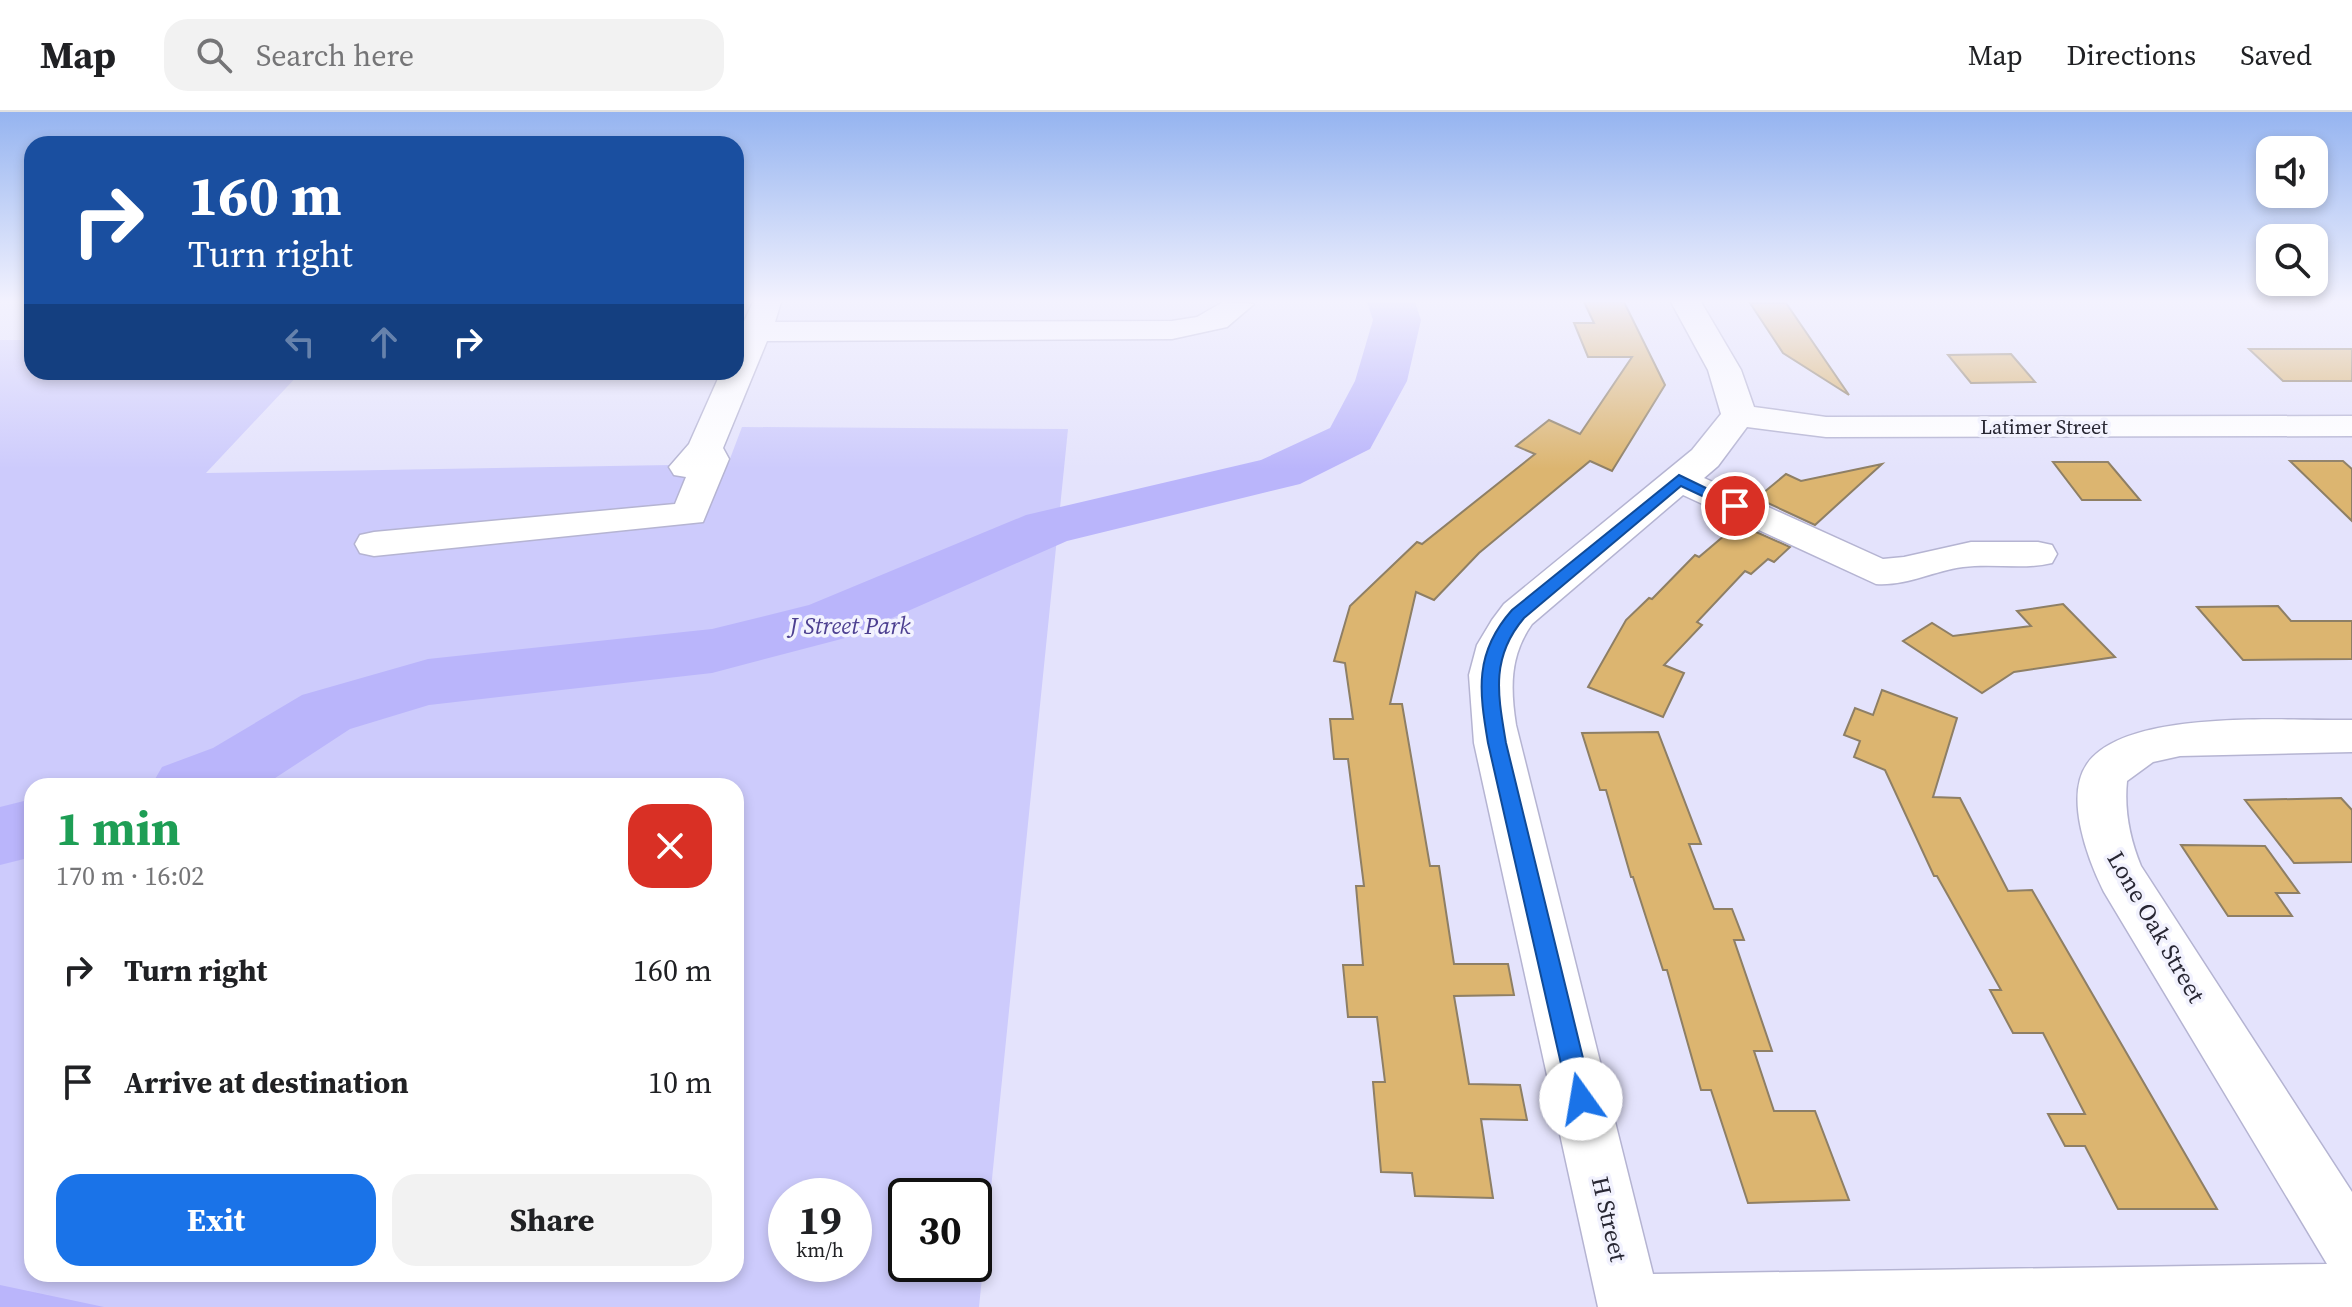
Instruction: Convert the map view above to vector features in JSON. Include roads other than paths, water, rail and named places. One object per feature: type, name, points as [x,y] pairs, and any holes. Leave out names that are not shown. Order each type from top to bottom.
[{"type":"street","points":[[1718,358],[1736,396],[1738,415]]},
{"type":"street","points":[[374,544],[677,515],[711,459],[705,448],[734,380]]},
{"type":"street","name":"Latimer Street","points":[[1738,415],[1826,427],[2352,426]]},
{"type":"street","name":"H Street","points":[[1630,1306],[1497,743],[1488,693],[1491,665],[1502,633],[1518,614],[1705,458],[1738,415]]},
{"type":"street","points":[[1679,480],[1876,571],[1897,572],[1928,566],[1948,558],[2038,554]]},
{"type":"street","name":"Lone Oak Street","points":[[2352,736],[2216,736],[2180,739],[2139,749],[2105,773],[2101,798],[2104,829],[2122,878],[2352,1247]]},
{"type":"street","points":[[1630,1306],[2352,1295]]},
{"type":"waterway","points":[[208,778],[238,767],[326,712],[428,682],[712,651],[827,622],[1047,528],[1280,472],[1351,438],[1381,381],[1387,358]]},
{"type":"waterway","points":[[0,836],[24,830]]},
{"type":"park label","name":"J Street Park","points":[[850,626]]}]
